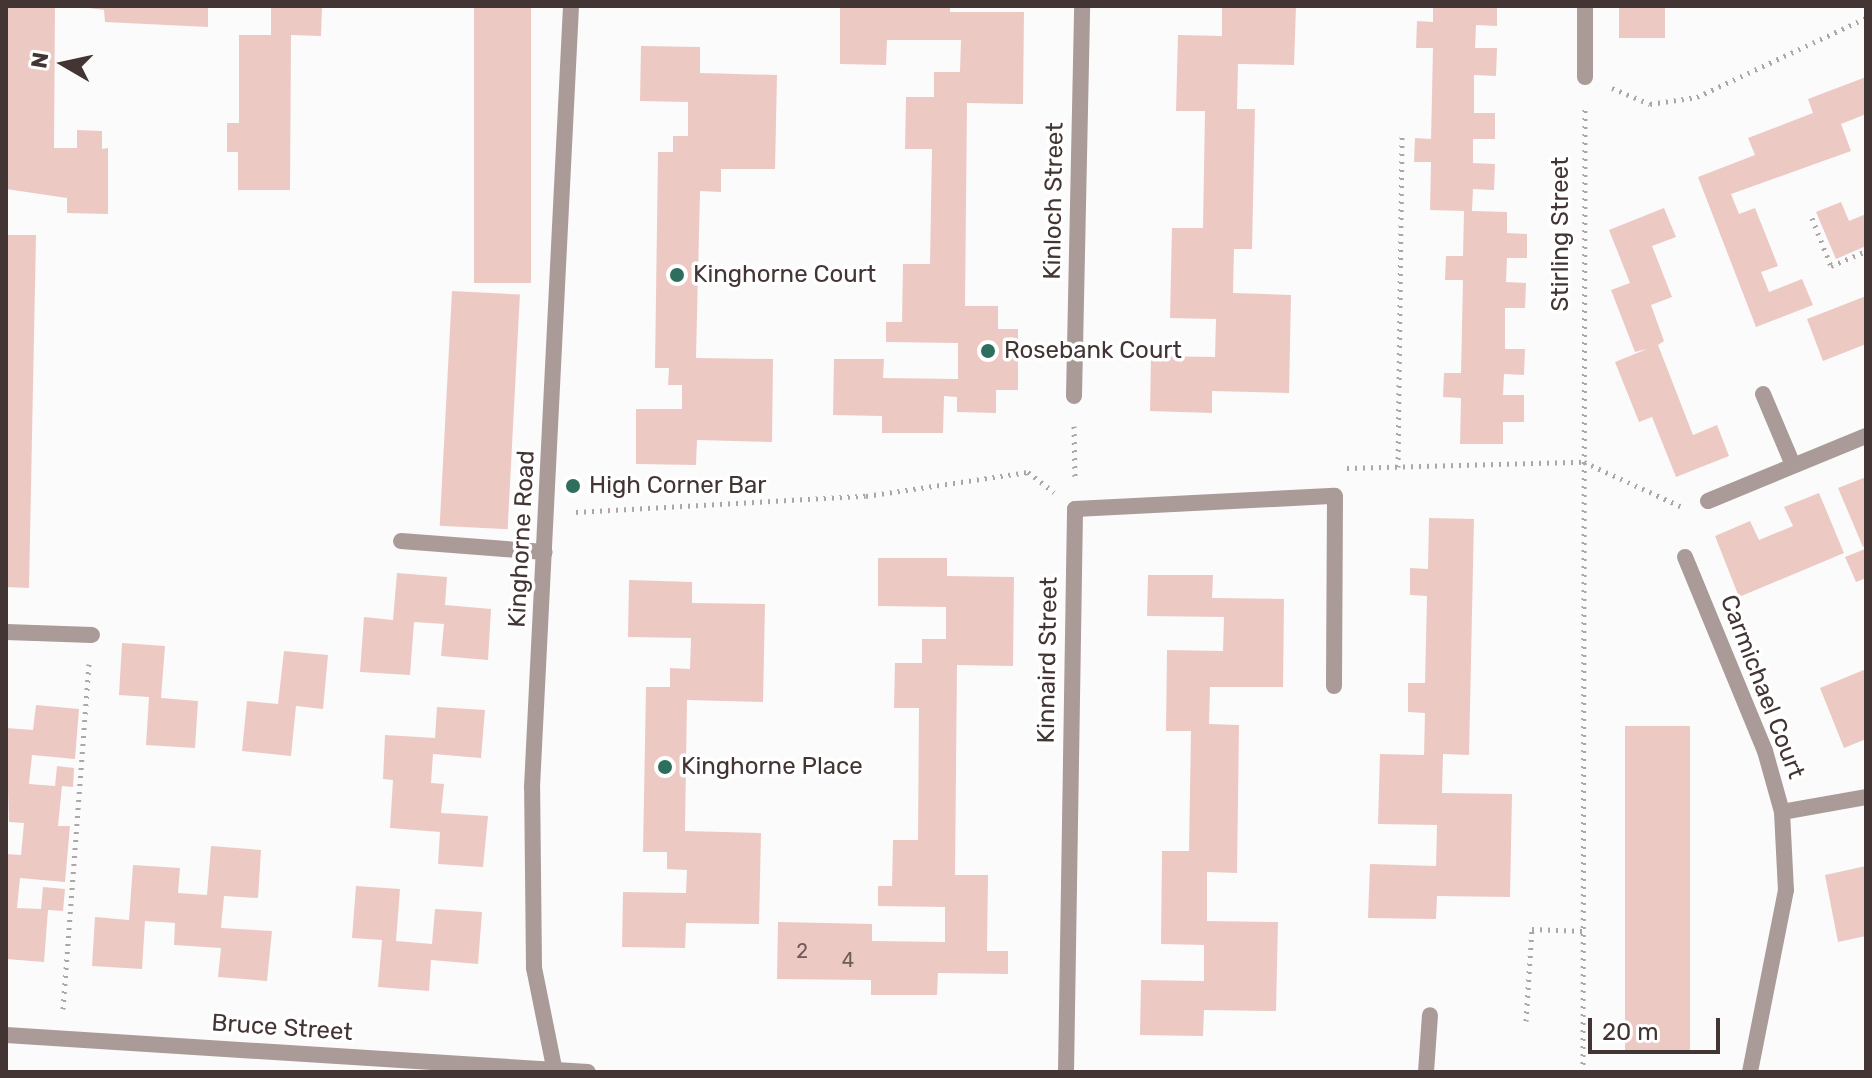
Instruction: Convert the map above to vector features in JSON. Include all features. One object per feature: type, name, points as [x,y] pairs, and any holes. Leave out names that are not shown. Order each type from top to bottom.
[{"type":"street","name":"Kinghorne Road","points":[[555,1071],[534,968],[532,787],[571,6]]},
{"type":"street","name":"Kinloch Street","points":[[1074,396],[1082,6]]},
{"type":"street","points":[[1585,6],[1585,77]]},
{"type":"street","points":[[1763,394],[1793,465]]},
{"type":"street","points":[[1708,501],[1866,436]]},
{"type":"street","points":[[1075,509],[1335,496],[1334,686]]},
{"type":"street","name":"Kinnaird Street","points":[[1066,1072],[1075,509]]},
{"type":"street","points":[[401,541],[545,552]]},
{"type":"street","name":"Carmichael Court","points":[[1685,557],[1765,751],[1782,812],[1786,890],[1750,1072]]},
{"type":"street","points":[[6,632],[92,635]]},
{"type":"street","points":[[1782,812],[1866,797]]},
{"type":"street","points":[[1426,1072],[1430,1015]]},
{"type":"street","name":"Bruce Street","points":[[6,1035],[588,1072]]},
{"type":"path","points":[[1627,93],[1650,104],[1697,97],[1866,18]]},
{"type":"path","name":"Stirling Street","points":[[1583,1072],[1585,77]]},
{"type":"path","points":[[1398,467],[1402,135]]},
{"type":"path","points":[[1812,218],[1831,266],[1866,251]]},
{"type":"path","points":[[1074,396],[1075,509]]},
{"type":"path","points":[[1335,496],[1335,468],[1584,462],[1686,508],[1708,501]]},
{"type":"path","points":[[548,513],[866,496],[1028,472],[1075,509]]},
{"type":"path","points":[[61,1038],[92,635]]},
{"type":"path","points":[[1526,1021],[1532,929],[1583,931]]},
{"type":"building","points":[[6,6],[55,6],[54,148],[77,148],[77,130],[102,131],[102,149],[108,148],[108,214],[67,213],[67,198],[6,189]]},
{"type":"building","points":[[73,6],[208,6],[208,27],[105,22],[104,10]]},
{"type":"building","points":[[271,6],[322,6],[321,36],[291,35],[290,190],[238,190],[238,152],[227,152],[227,123],[239,123],[239,35],[271,35]]},
{"type":"building","points":[[474,6],[531,6],[531,283],[474,283]]},
{"type":"building","points":[[950,6],[950,12],[1024,12],[1023,104],[967,103],[965,306],[998,306],[998,329],[1018,329],[1018,390],[996,390],[996,413],[957,412],[957,397],[944,396],[943,433],[882,433],[882,416],[833,415],[834,359],[884,359],[883,378],[958,379],[958,343],[886,342],[886,322],[902,322],[903,264],[930,264],[932,149],[905,149],[906,97],[934,97],[934,72],[960,72],[961,40],[887,40],[886,65],[840,64],[840,8]]},
{"type":"building","points":[[1222,6],[1296,6],[1294,65],[1238,64],[1237,109],[1255,109],[1252,249],[1234,249],[1233,293],[1291,295],[1289,393],[1212,391],[1212,413],[1150,411],[1151,356],[1215,357],[1216,319],[1170,318],[1172,228],[1203,228],[1205,111],[1176,111],[1178,35],[1222,36]]},
{"type":"building","points":[[1433,6],[1497,6],[1497,26],[1476,25],[1475,48],[1497,48],[1496,76],[1474,75],[1474,113],[1495,113],[1495,139],[1473,139],[1473,163],[1495,164],[1494,190],[1473,189],[1472,211],[1507,212],[1507,233],[1527,234],[1527,258],[1507,258],[1506,282],[1526,283],[1525,308],[1505,308],[1505,349],[1525,349],[1524,375],[1504,374],[1503,395],[1524,395],[1524,422],[1503,422],[1503,444],[1460,444],[1461,398],[1443,397],[1444,373],[1461,373],[1463,280],[1445,280],[1446,256],[1463,256],[1464,211],[1430,210],[1431,162],[1414,162],[1415,138],[1431,139],[1433,48],[1416,48],[1417,21],[1433,22]]},
{"type":"building","points":[[1619,6],[1665,6],[1665,38],[1619,38]]},
{"type":"building","name":"Kinghorne Court","points":[[641,46],[700,47],[700,73],[777,75],[775,169],[721,169],[721,192],[700,191],[696,358],[773,359],[772,442],[697,440],[696,465],[636,464],[636,409],[682,409],[682,385],[668,385],[669,368],[655,368],[658,152],[673,152],[673,136],[688,136],[688,102],[640,101]]},
{"type":"building","points":[[1866,77],[1866,114],[1841,124],[1851,151],[1731,194],[1739,214],[1755,208],[1778,266],[1761,272],[1769,292],[1802,279],[1813,305],[1756,327],[1698,177],[1755,155],[1748,138],[1813,113],[1808,99]]},
{"type":"building","points":[[1841,202],[1849,221],[1866,214],[1866,246],[1836,259],[1816,212]]},
{"type":"building","points":[[1664,208],[1676,237],[1652,246],[1672,297],[1651,305],[1664,341],[1658,345],[1693,435],[1717,425],[1729,456],[1676,477],[1652,417],[1639,422],[1615,362],[1647,349],[1635,352],[1611,290],[1630,283],[1609,230]]},
{"type":"building","points":[[6,235],[36,235],[29,588],[6,587]]},
{"type":"building","points":[[452,291],[520,295],[508,529],[440,526]]},
{"type":"building","points":[[1866,296],[1866,344],[1823,361],[1807,319]]},
{"type":"building","points":[[1866,477],[1866,545],[1863,547],[1838,488]]},
{"type":"building","points":[[1819,493],[1844,553],[1739,597],[1715,536],[1750,521],[1759,540],[1793,526],[1784,507]]},
{"type":"building","points":[[1429,518],[1474,519],[1469,755],[1443,754],[1442,793],[1512,794],[1510,897],[1437,896],[1436,919],[1368,918],[1370,864],[1436,866],[1437,825],[1378,824],[1380,754],[1424,755],[1425,713],[1408,712],[1408,683],[1425,683],[1427,596],[1410,595],[1410,568],[1428,569]]},
{"type":"building","points":[[1865,549],[1866,578],[1856,582],[1845,557]]},
{"type":"building","points":[[878,558],[947,558],[947,576],[1014,577],[1013,666],[957,665],[955,875],[988,875],[987,951],[1008,951],[1008,974],[938,973],[937,995],[871,995],[871,980],[777,979],[778,922],[872,924],[872,941],[945,942],[945,907],[878,906],[878,886],[892,886],[893,840],[918,840],[919,708],[894,708],[895,663],[922,663],[922,639],[946,639],[946,607],[878,606]]},
{"type":"building","points":[[397,573],[447,577],[445,605],[491,609],[488,660],[441,656],[444,624],[414,622],[410,675],[360,672],[364,617],[393,620]]},
{"type":"building","points":[[1148,575],[1213,575],[1212,598],[1284,599],[1283,687],[1210,687],[1209,724],[1239,725],[1237,873],[1207,872],[1207,921],[1278,922],[1276,1011],[1204,1010],[1203,1036],[1140,1035],[1141,980],[1204,981],[1204,945],[1161,944],[1162,851],[1189,851],[1191,731],[1166,731],[1167,650],[1223,651],[1224,617],[1147,616]]},
{"type":"building","name":"Kinghorne Place","points":[[629,580],[692,582],[692,603],[765,604],[763,702],[687,700],[685,831],[761,833],[759,924],[686,923],[685,948],[622,947],[623,892],[686,893],[687,870],[667,869],[667,852],[643,852],[646,687],[670,687],[670,668],[690,669],[691,638],[628,637]]},
{"type":"building","points":[[122,643],[165,646],[161,698],[198,701],[195,748],[146,745],[149,697],[119,695]]},
{"type":"building","points":[[284,651],[328,655],[323,709],[296,706],[291,756],[242,751],[247,701],[278,704]]},
{"type":"building","points":[[1866,669],[1866,739],[1844,748],[1820,688]]},
{"type":"building","points":[[36,705],[79,709],[75,759],[32,755],[29,784],[55,786],[57,766],[74,768],[73,787],[62,786],[58,826],[70,826],[65,882],[20,878],[17,908],[41,909],[43,887],[65,889],[63,911],[48,910],[44,962],[6,959],[6,854],[21,855],[24,823],[9,822],[6,728],[33,730]]},
{"type":"building","points":[[437,707],[485,710],[481,758],[433,754],[431,783],[444,784],[441,813],[488,816],[483,867],[438,864],[440,832],[390,828],[393,780],[383,779],[385,735],[435,738]]},
{"type":"building","points":[[1625,726],[1690,726],[1690,1054],[1625,1054]]},
{"type":"building","points":[[211,846],[261,850],[258,898],[224,896],[221,928],[272,931],[267,981],[218,977],[221,948],[174,945],[175,923],[145,921],[142,969],[92,966],[95,917],[129,920],[133,865],[180,868],[178,893],[207,895]]},
{"type":"building","points":[[1866,866],[1866,936],[1838,942],[1825,875]]},
{"type":"building","points":[[356,886],[400,889],[396,941],[432,944],[435,909],[482,912],[478,964],[431,960],[429,991],[378,987],[382,940],[352,938]]},
{"type":"place","name":"Kinghorne Court","points":[[677,275]]},
{"type":"place","name":"Rosebank Court","points":[[988,351]]},
{"type":"place","name":"High Corner Bar","points":[[573,486]]},
{"type":"place","name":"Kinghorne Place","points":[[665,767]]}]
